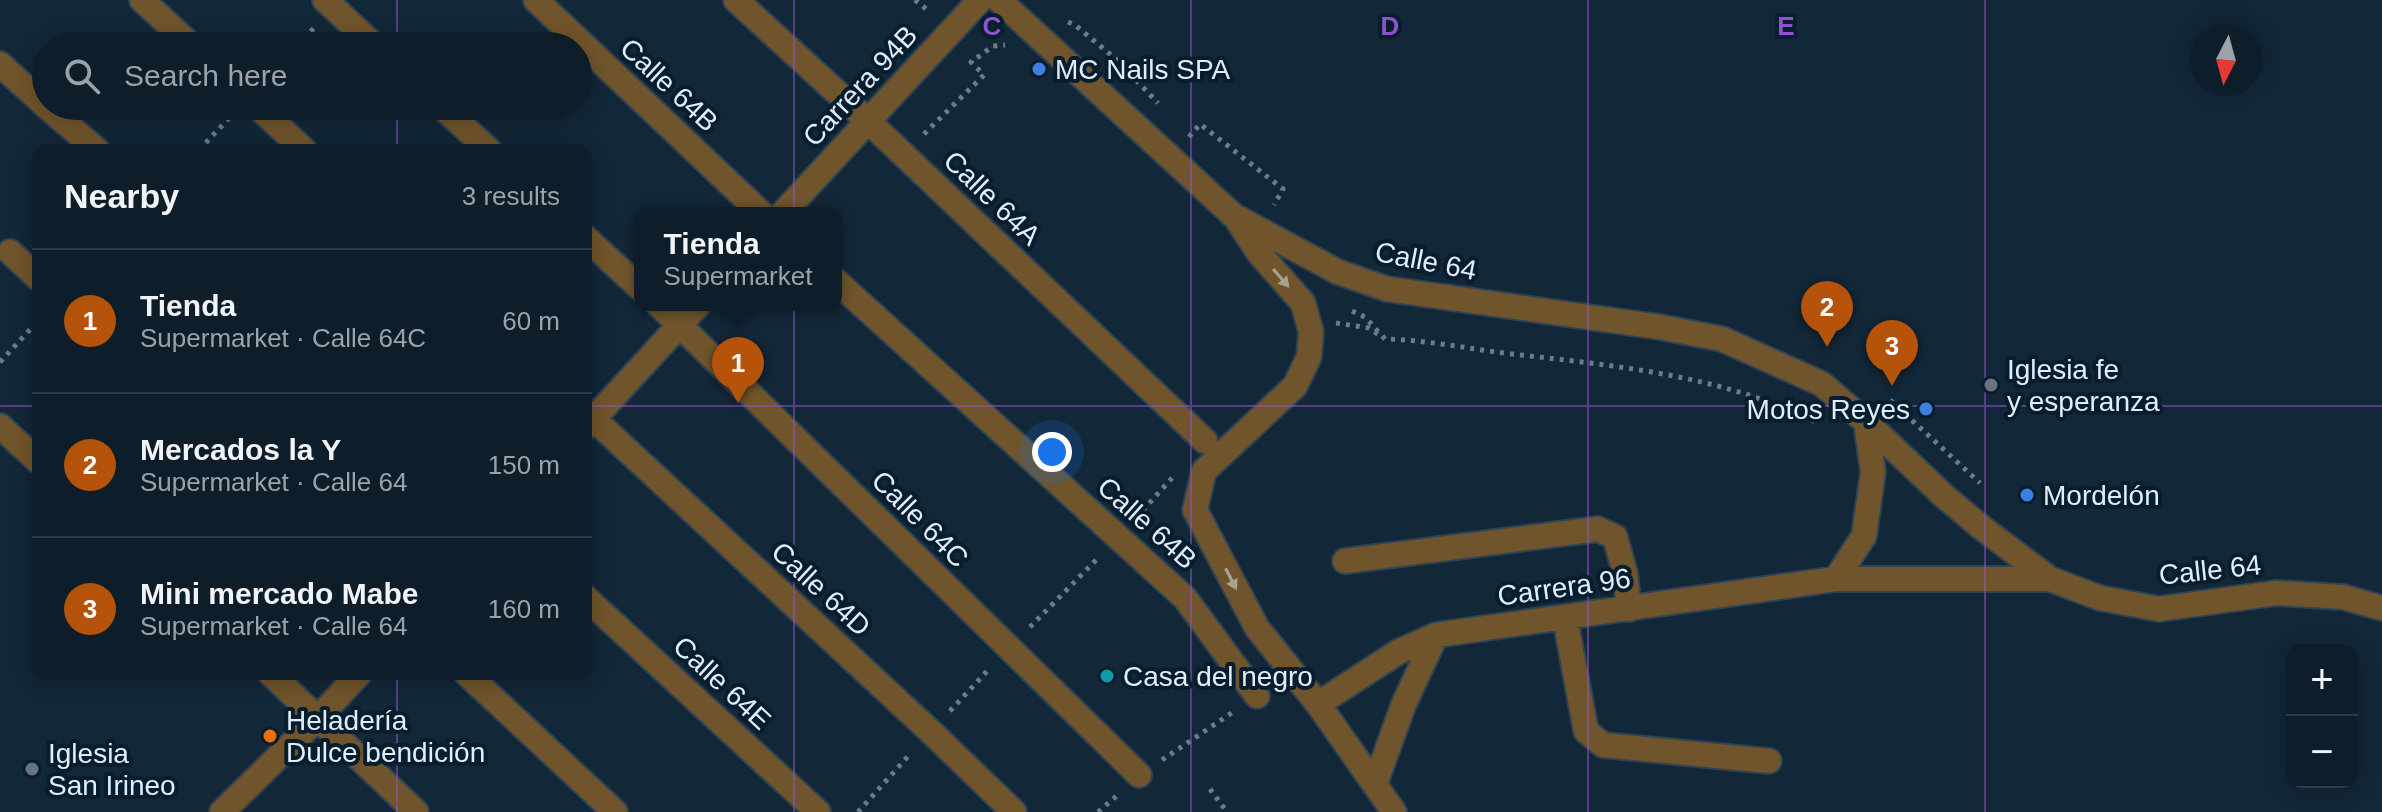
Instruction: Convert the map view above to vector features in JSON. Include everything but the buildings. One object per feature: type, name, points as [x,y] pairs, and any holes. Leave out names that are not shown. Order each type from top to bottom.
[{"type":"street","points":[[142,0],[177,32]]},
{"type":"street","points":[[325,0],[360,32]]},
{"type":"street","name":"Calle 64B","points":[[536,0],[570,32]]},
{"type":"street","name":"Calle 64A","points":[[736,0],[1205,441]]},
{"type":"street","name":"Carrera 94B","points":[[789,207],[980,0]]},
{"type":"street","name":"Calle 64","points":[[999,0],[1234,216],[1346,275],[1387,289],[1660,327],[1722,339],[1822,384],[1944,496],[2050,579],[2100,598],[2159,609],[2276,593],[2343,597],[2382,608]]},
{"type":"street","name":"Calle 64B","points":[[592,53],[755,207]]},
{"type":"street","points":[[0,64],[32,93]]},
{"type":"street","points":[[62,120],[90,144]]},
{"type":"street","points":[[272,120],[298,144]]},
{"type":"street","points":[[456,120],[482,144]]},
{"type":"street","points":[[1234,216],[1259,253],[1303,303],[1311,332],[1309,357],[1295,386],[1204,471],[1195,510],[1257,628],[1318,704],[1394,812]]},
{"type":"street","points":[[592,244],[634,282]]},
{"type":"street","points":[[10,252],[32,272]]},
{"type":"street","name":"Calle 64B","points":[[842,286],[1185,598],[1257,696]]},
{"type":"street","name":"Calle 64C","points":[[666,311],[1139,775]]},
{"type":"street","points":[[592,415],[692,311]]},
{"type":"street","points":[[1836,579],[1864,536],[1873,472],[1866,422]]},
{"type":"street","name":"Calle 64D","points":[[592,423],[930,731],[1014,812]]},
{"type":"street","points":[[0,426],[32,455]]},
{"type":"street","points":[[1345,561],[1598,529],[1615,537],[1625,573],[1629,609]]},
{"type":"street","name":"Carrera 96","points":[[1318,704],[1398,652],[1436,635],[1836,579],[2050,579]]},
{"type":"street","name":"Calle 64E","points":[[592,604],[818,812]]},
{"type":"street","points":[[1565,618],[1586,731],[1603,745],[1769,761]]},
{"type":"street","points":[[1375,784],[1403,706],[1436,635]]},
{"type":"street","points":[[277,680],[416,812]]},
{"type":"street","points":[[222,812],[353,680]]},
{"type":"street","points":[[473,680],[615,812]]},
{"type":"path","points":[[1056,19],[1075,25],[1116,59],[1155,98],[1163,112]]},
{"type":"path","points":[[903,155],[984,75],[971,62],[993,46],[1004,44],[1017,48]]},
{"type":"path","points":[[205,144],[227,120]]},
{"type":"path","points":[[1180,134],[1188,139],[1200,124],[1283,189],[1273,206],[1279,211]]},
{"type":"path","points":[[1346,275],[1335,294],[1349,310],[1374,325],[1380,336]]},
{"type":"path","points":[[1327,324],[1369,328],[1385,339],[1565,359],[1693,379],[1767,402],[1830,429]]},
{"type":"path","points":[[0,362],[32,327]]},
{"type":"path","points":[[1882,394],[1988,491]]},
{"type":"path","points":[[1098,812],[1139,775],[1257,696]]},
{"type":"path","points":[[1210,789],[1227,812]]},
{"type":"place","name":"MC Nails SPA","points":[[1039,69]]},
{"type":"place","name":"Mercados la Y","points":[[1827,347]]},
{"type":"place","name":"Iglesia fe y esperanza","points":[[1991,385]]},
{"type":"place","name":"Mini mercado Mabe","points":[[1892,386]]},
{"type":"place","name":"Tienda","points":[[738,403]]},
{"type":"place","name":"Motos Reyes","points":[[1926,409]]},
{"type":"place","name":"Mordelón","points":[[2027,495]]},
{"type":"place","name":"Casa del negro","points":[[1107,676]]},
{"type":"place","name":"Heladería Dulce bendición","points":[[270,736]]},
{"type":"place","name":"Iglesia San Irineo","points":[[32,769]]}]
